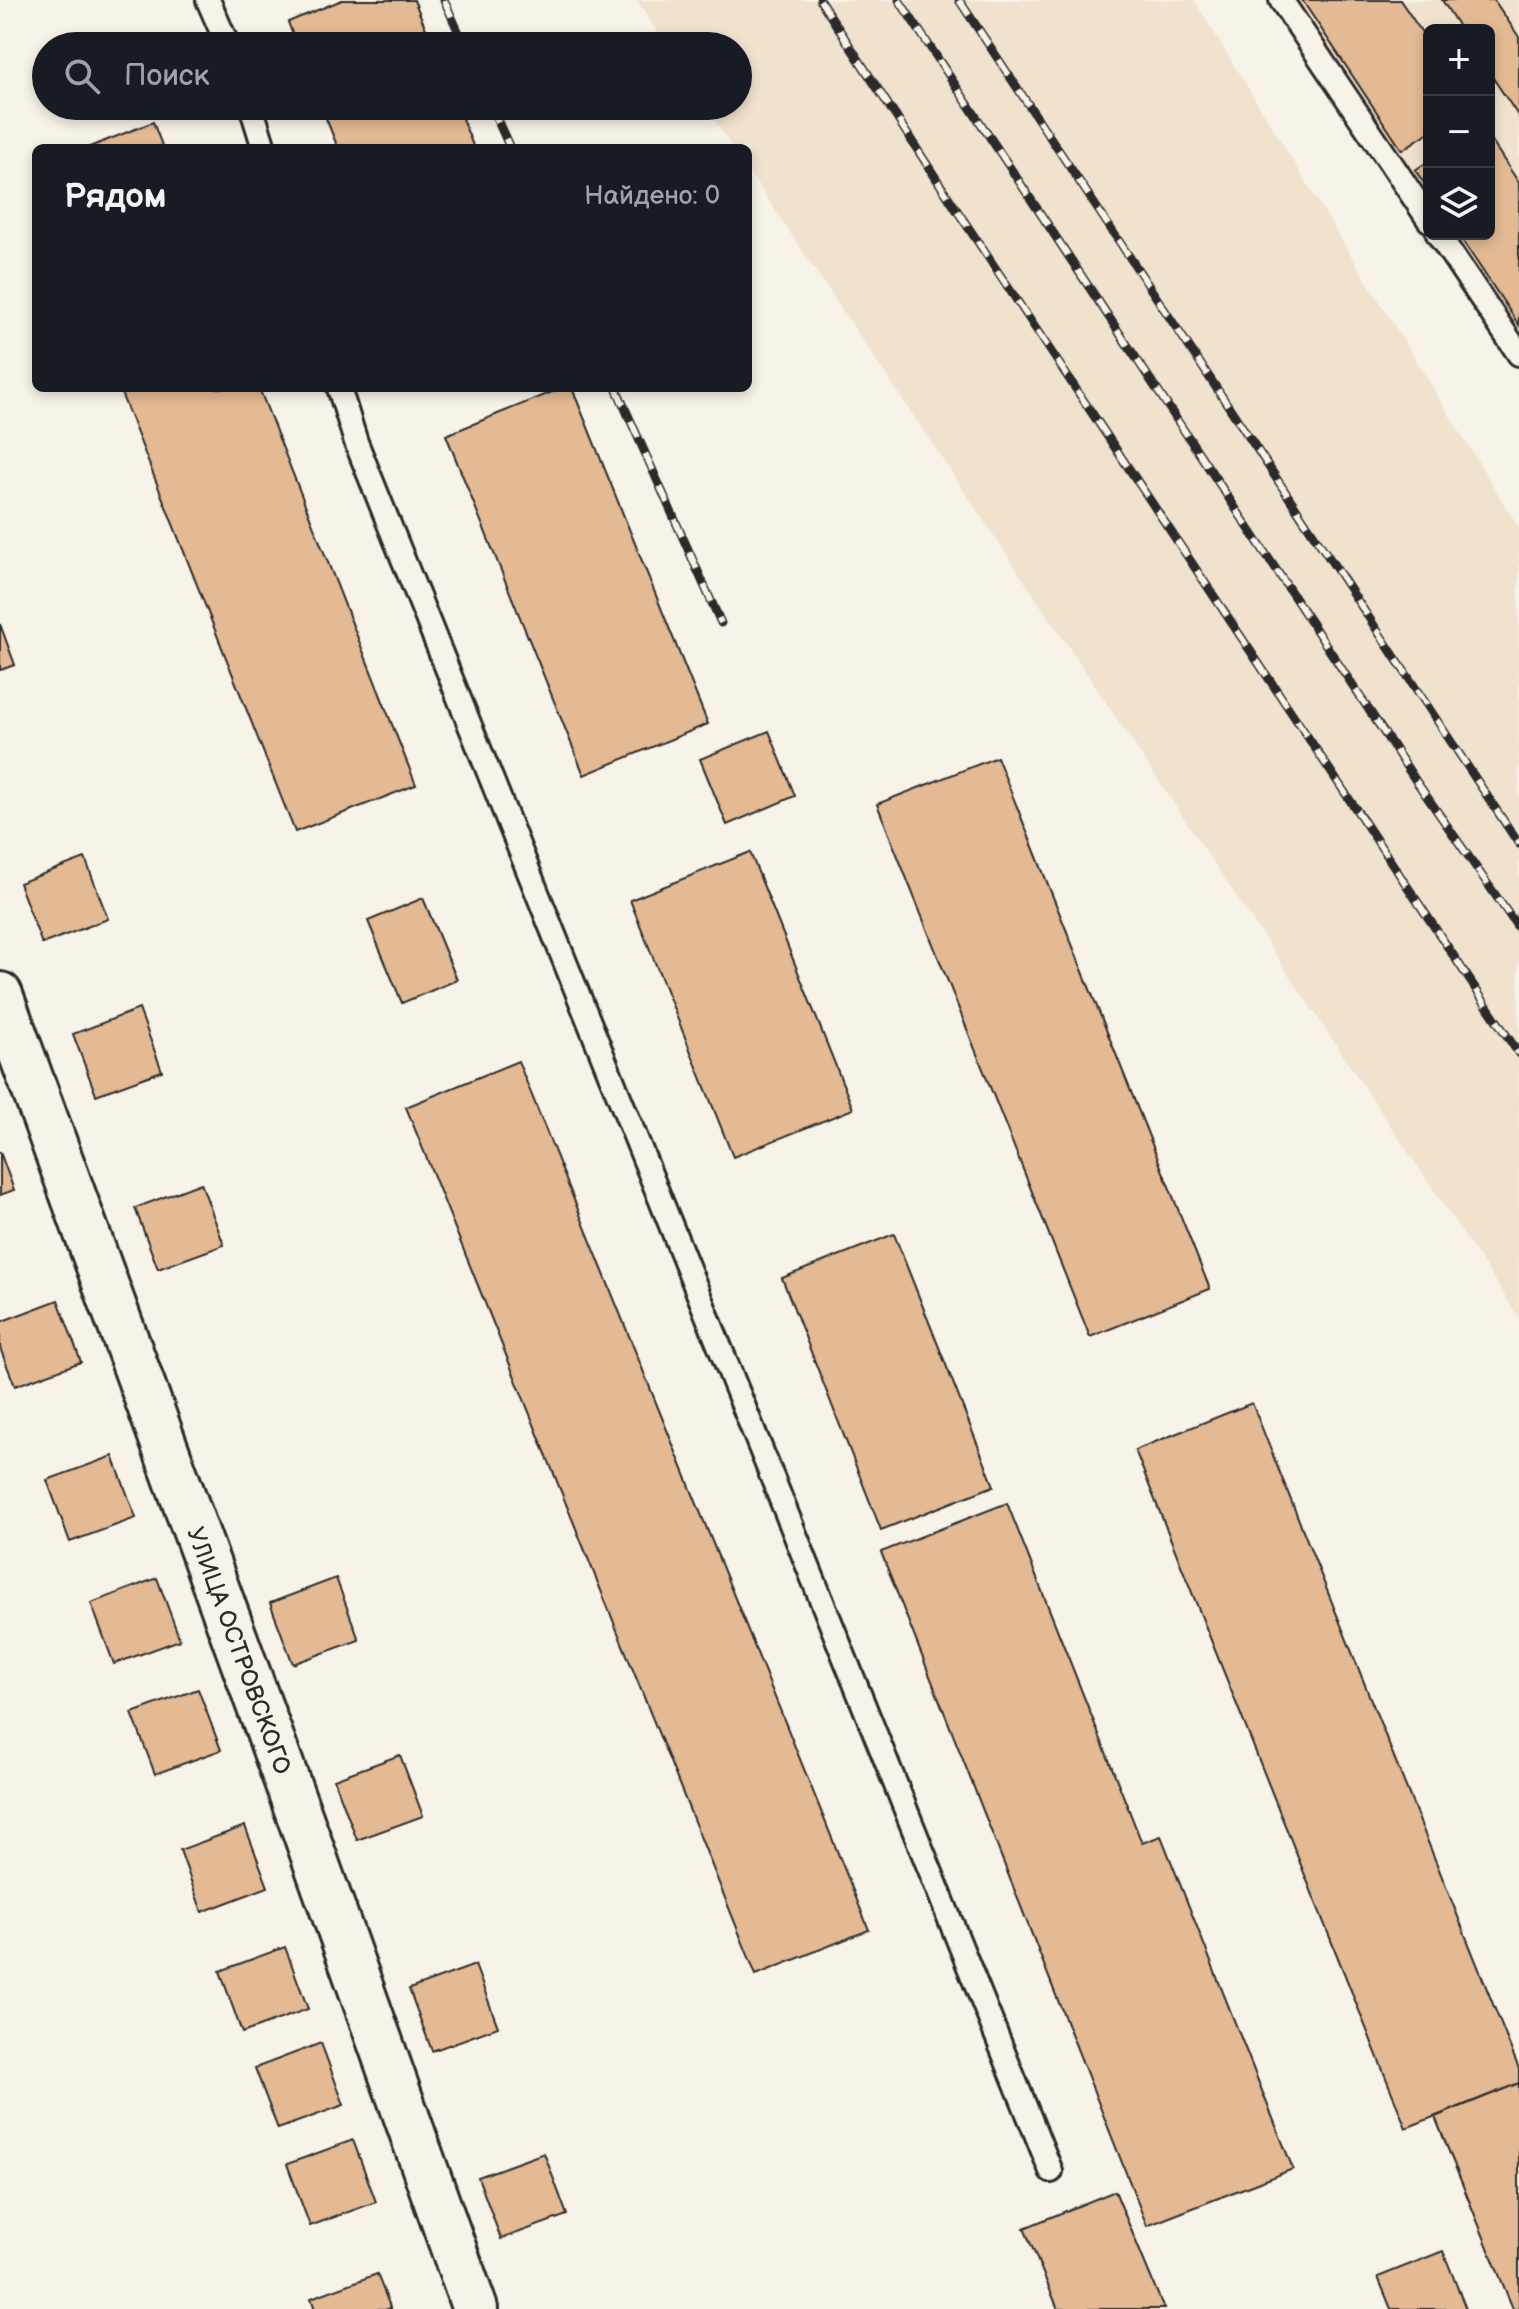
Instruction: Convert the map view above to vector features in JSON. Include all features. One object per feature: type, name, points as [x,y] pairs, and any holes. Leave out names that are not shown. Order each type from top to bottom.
[{"type":"street","name":"УЛИЦА ОСТРОВСКОГО","points":[[0,995],[307,1835],[475,2309]]},
{"type":"lane","points":[[208,0],[222,32]]},
{"type":"lane","points":[[1281,0],[1423,211]]},
{"type":"lane","points":[[255,120],[263,144]]},
{"type":"lane","points":[[1442,240],[1519,354]]},
{"type":"lane","points":[[340,392],[356,442],[1051,2171]]},
{"type":"shaded area","points":[[637,0],[1194,0],[1519,528],[1519,1317],[752,176],[752,144],[730,144],[714,120],[752,120],[752,32],[657,32]]},
{"type":"shaded area","points":[[1296,0],[1519,0],[1519,336],[1455,240],[1495,240],[1495,24],[1423,24],[1423,192]]},
{"type":"building","points":[[342,0],[414,0],[427,32],[292,32],[288,22]]},
{"type":"building","points":[[1302,0],[1400,0],[1423,34],[1423,136],[1402,150]]},
{"type":"building","points":[[1442,0],[1494,0],[1519,37],[1519,117],[1495,81],[1495,24],[1457,24]]},
{"type":"building","points":[[327,120],[463,120],[472,144],[336,144]]},
{"type":"building","points":[[153,122],[161,144],[97,144]]},
{"type":"building","points":[[1495,146],[1519,183],[1519,325],[1462,240],[1495,240]]},
{"type":"building","points":[[1423,165],[1423,181],[1415,170]]},
{"type":"building","points":[[121,392],[261,392],[416,785],[295,832]]},
{"type":"building","points":[[552,392],[574,392],[708,724],[584,775],[446,435]]},
{"type":"building","points":[[0,624],[15,665],[0,670]]},
{"type":"building","points":[[769,731],[795,796],[727,825],[700,759]]},
{"type":"building","points":[[997,757],[1210,1289],[1090,1337],[877,804]]},
{"type":"building","points":[[750,852],[853,1109],[733,1157],[630,900]]},
{"type":"building","points":[[85,858],[108,919],[42,944],[19,883]]},
{"type":"building","points":[[423,898],[457,980],[402,1003],[368,921]]},
{"type":"building","points":[[139,1009],[162,1071],[96,1095],[73,1034]]},
{"type":"building","points":[[518,1061],[869,1930],[756,1975],[406,1107]]},
{"type":"building","points":[[0,1152],[14,1190],[0,1195]]},
{"type":"building","points":[[201,1183],[224,1245],[158,1269],[135,1208]]},
{"type":"building","points":[[894,1234],[994,1486],[881,1530],[782,1278]]},
{"type":"building","points":[[58,1300],[81,1362],[15,1386],[0,1348],[0,1322]]},
{"type":"building","points":[[1252,1403],[1519,2069],[1519,2083],[1406,2128],[1135,1450]]},
{"type":"building","points":[[113,1456],[136,1518],[70,1542],[47,1480]]},
{"type":"building","points":[[1007,1503],[1142,1843],[1161,1836],[1293,2169],[1147,2226],[881,1552]]},
{"type":"building","points":[[157,1578],[180,1640],[114,1664],[91,1603]]},
{"type":"building","points":[[336,1578],[359,1640],[293,1664],[270,1603]]},
{"type":"building","points":[[198,1689],[221,1750],[155,1774],[132,1713]]},
{"type":"building","points":[[400,1755],[423,1816],[357,1840],[334,1779]]},
{"type":"building","points":[[245,1826],[268,1887],[202,1912],[180,1850]]},
{"type":"building","points":[[285,1947],[308,2009],[242,2033],[220,1971]]},
{"type":"building","points":[[475,1965],[498,2027],[432,2051],[409,1989]]},
{"type":"building","points":[[321,2043],[344,2105],[278,2129],[255,2068]]},
{"type":"building","points":[[1519,2083],[1519,2309],[1513,2309],[1435,2117]]},
{"type":"building","points":[[353,2140],[376,2202],[310,2226],[287,2164]]},
{"type":"building","points":[[544,2153],[567,2215],[501,2239],[478,2177]]},
{"type":"building","points":[[1115,2191],[1164,2309],[1058,2309],[1024,2228]]},
{"type":"building","points":[[1443,2251],[1466,2309],[1391,2309],[1378,2277]]},
{"type":"building","points":[[377,2274],[391,2309],[315,2309],[311,2298]]},
{"type":"railway","points":[[444,0],[459,32]]},
{"type":"railway","points":[[820,0],[1519,1054]]},
{"type":"railway","points":[[899,0],[1416,781],[1519,929]]},
{"type":"railway","points":[[959,0],[1519,844]]},
{"type":"railway","points":[[497,120],[508,144]]},
{"type":"railway","points":[[618,392],[721,623]]}]
